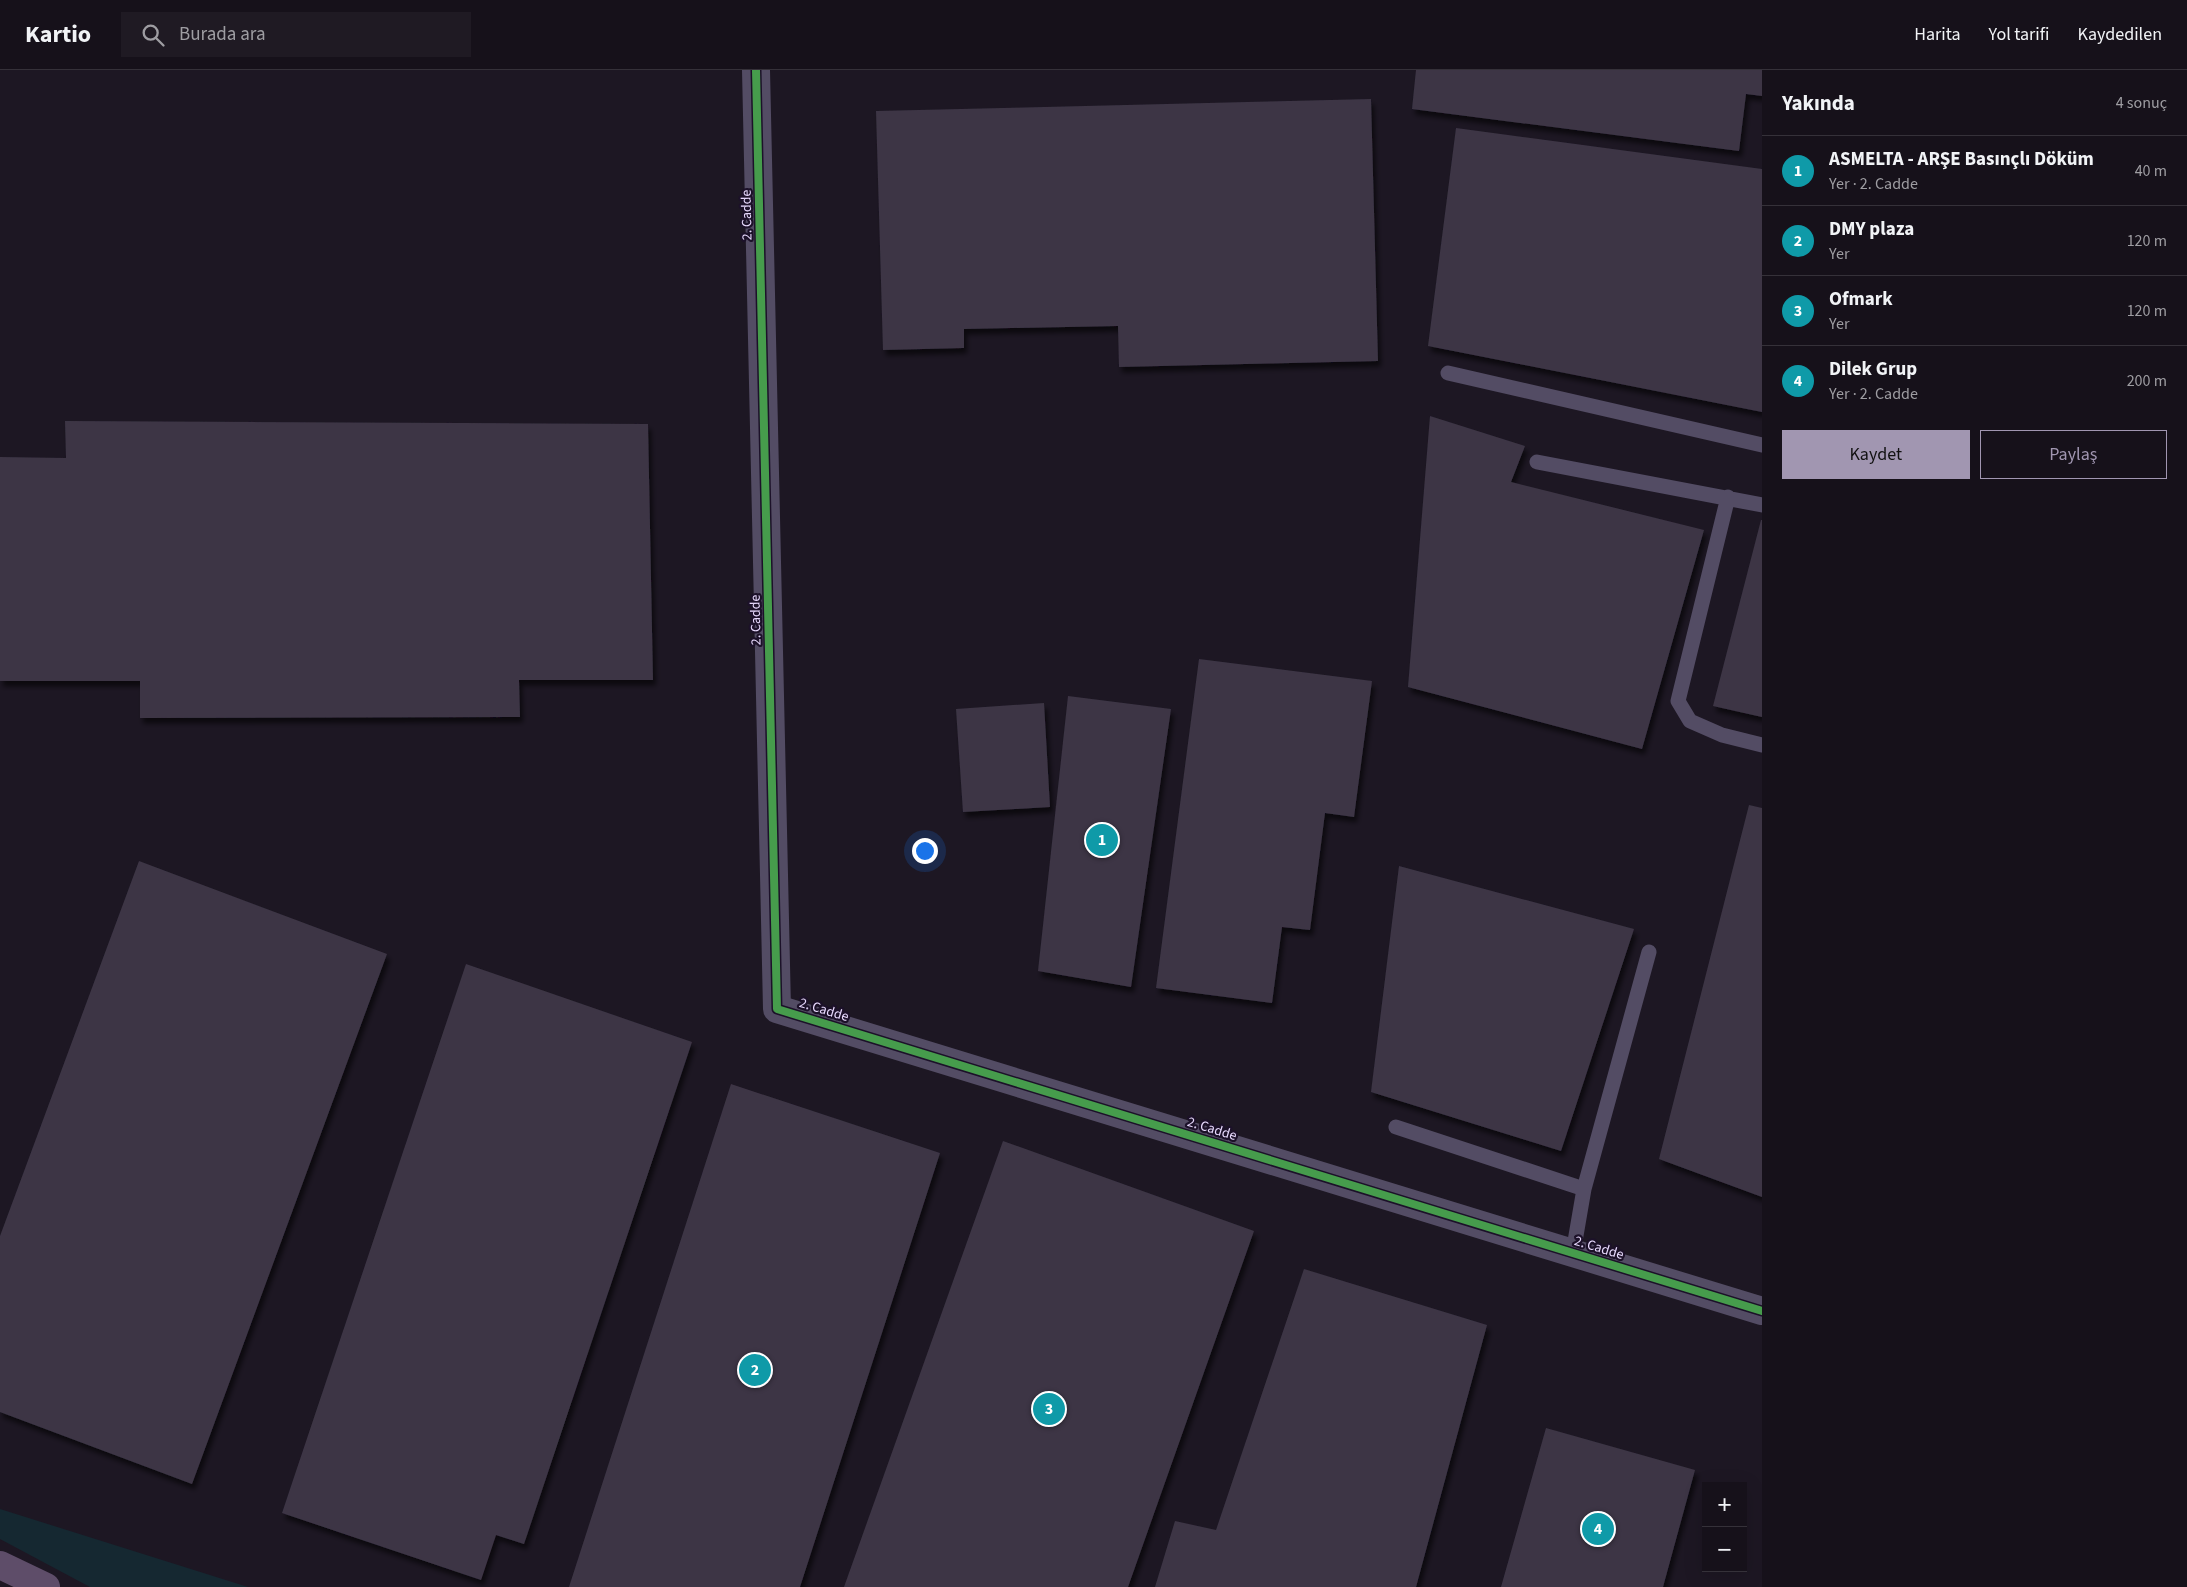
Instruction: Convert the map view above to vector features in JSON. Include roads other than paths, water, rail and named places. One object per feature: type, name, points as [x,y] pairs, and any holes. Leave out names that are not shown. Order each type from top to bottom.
[{"type":"main road","points":[[0,1565],[46,1587]]},
{"type":"street","name":"2. Cadde","points":[[756,70],[777,1009],[1762,1311]]},
{"type":"lane","points":[[1448,373],[1762,445]]},
{"type":"lane","points":[[1537,462],[1762,505]]},
{"type":"lane","points":[[1728,497],[1678,701],[1690,721],[1722,735],[1762,745]]},
{"type":"lane","points":[[1573,1253],[1584,1189],[1649,952]]},
{"type":"lane","points":[[1396,1127],[1584,1189]]},
{"type":"place","name":"ASMELTA - ARŞE Basınçlı Döküm","points":[[1102,840]]},
{"type":"place","name":"DMY plaza","points":[[755,1370]]},
{"type":"place","name":"Ofmark","points":[[1049,1409]]},
{"type":"place","name":"Dilek Grup","points":[[1598,1529]]}]
